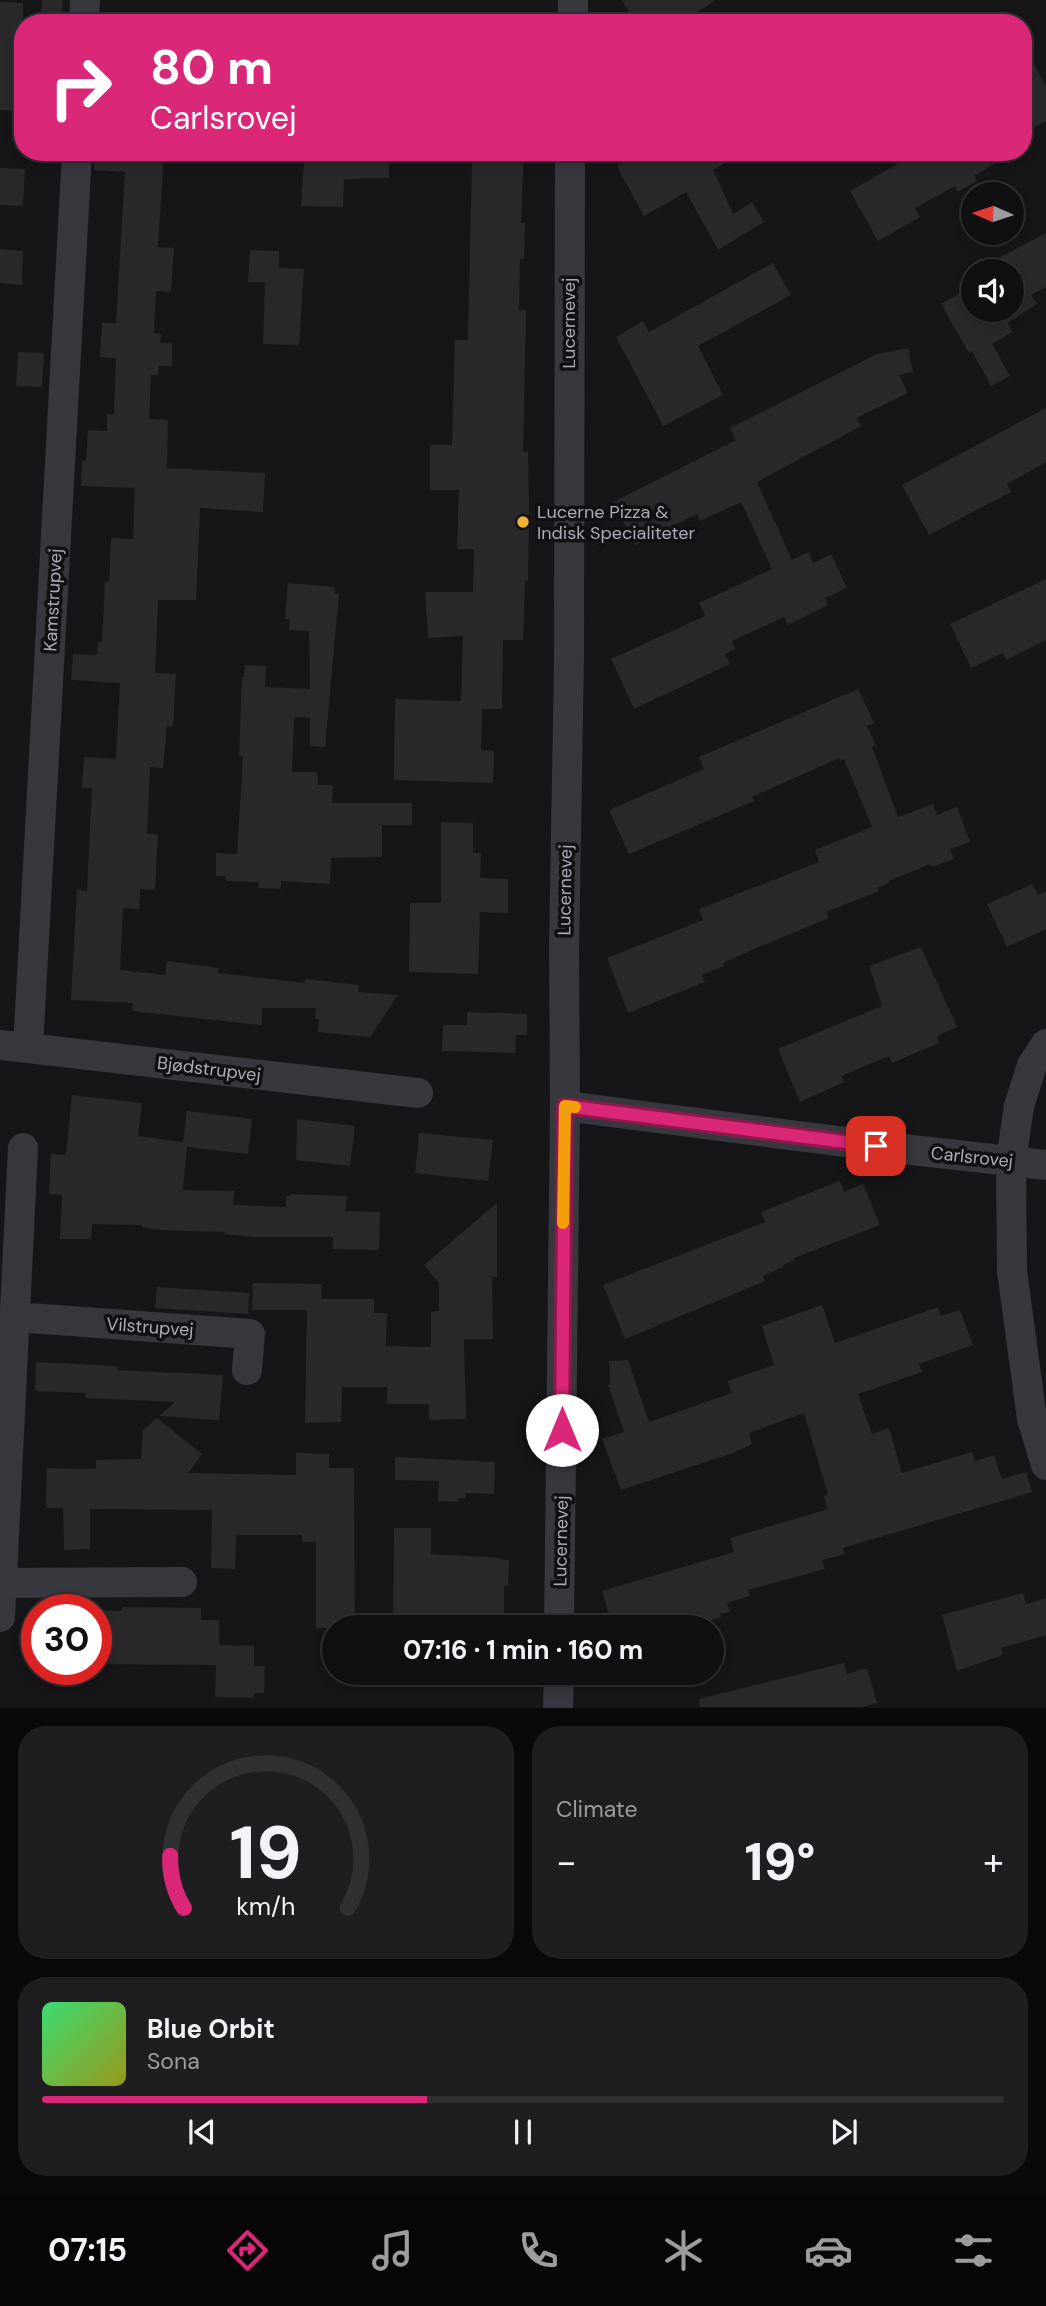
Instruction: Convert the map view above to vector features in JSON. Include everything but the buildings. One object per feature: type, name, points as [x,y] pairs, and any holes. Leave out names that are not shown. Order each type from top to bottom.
[{"type":"street","name":"Kamstrupvej","points":[[14,1047],[76,161]]},
{"type":"street","name":"Lucernevej","points":[[559,1615],[569,658],[570,161]]},
{"type":"street","points":[[1046,1044],[1032,1065],[1019,1107],[1011,1161],[1012,1271],[1032,1419],[1046,1465]]},
{"type":"street","name":"Bjødstrupvej","points":[[14,1047],[418,1093]]},
{"type":"street","name":"Carlsrovej","points":[[565,1106],[1046,1165]]},
{"type":"street","points":[[0,1617],[23,1148]]},
{"type":"street","name":"Vilstrupvej","points":[[15,1317],[250,1334],[247,1370]]},
{"type":"street","points":[[2,1583],[182,1582]]},
{"type":"street","points":[[558,1707],[559,1685]]},
{"type":"slow traffic","points":[[563,1223],[565,1106],[575,1107]]},
{"type":"place","name":"Lucerne Pizza & Indisk Specialiteter","points":[[523,522]]},
{"type":"route","points":[[562,1430],[565,1106],[876,1146]]}]
